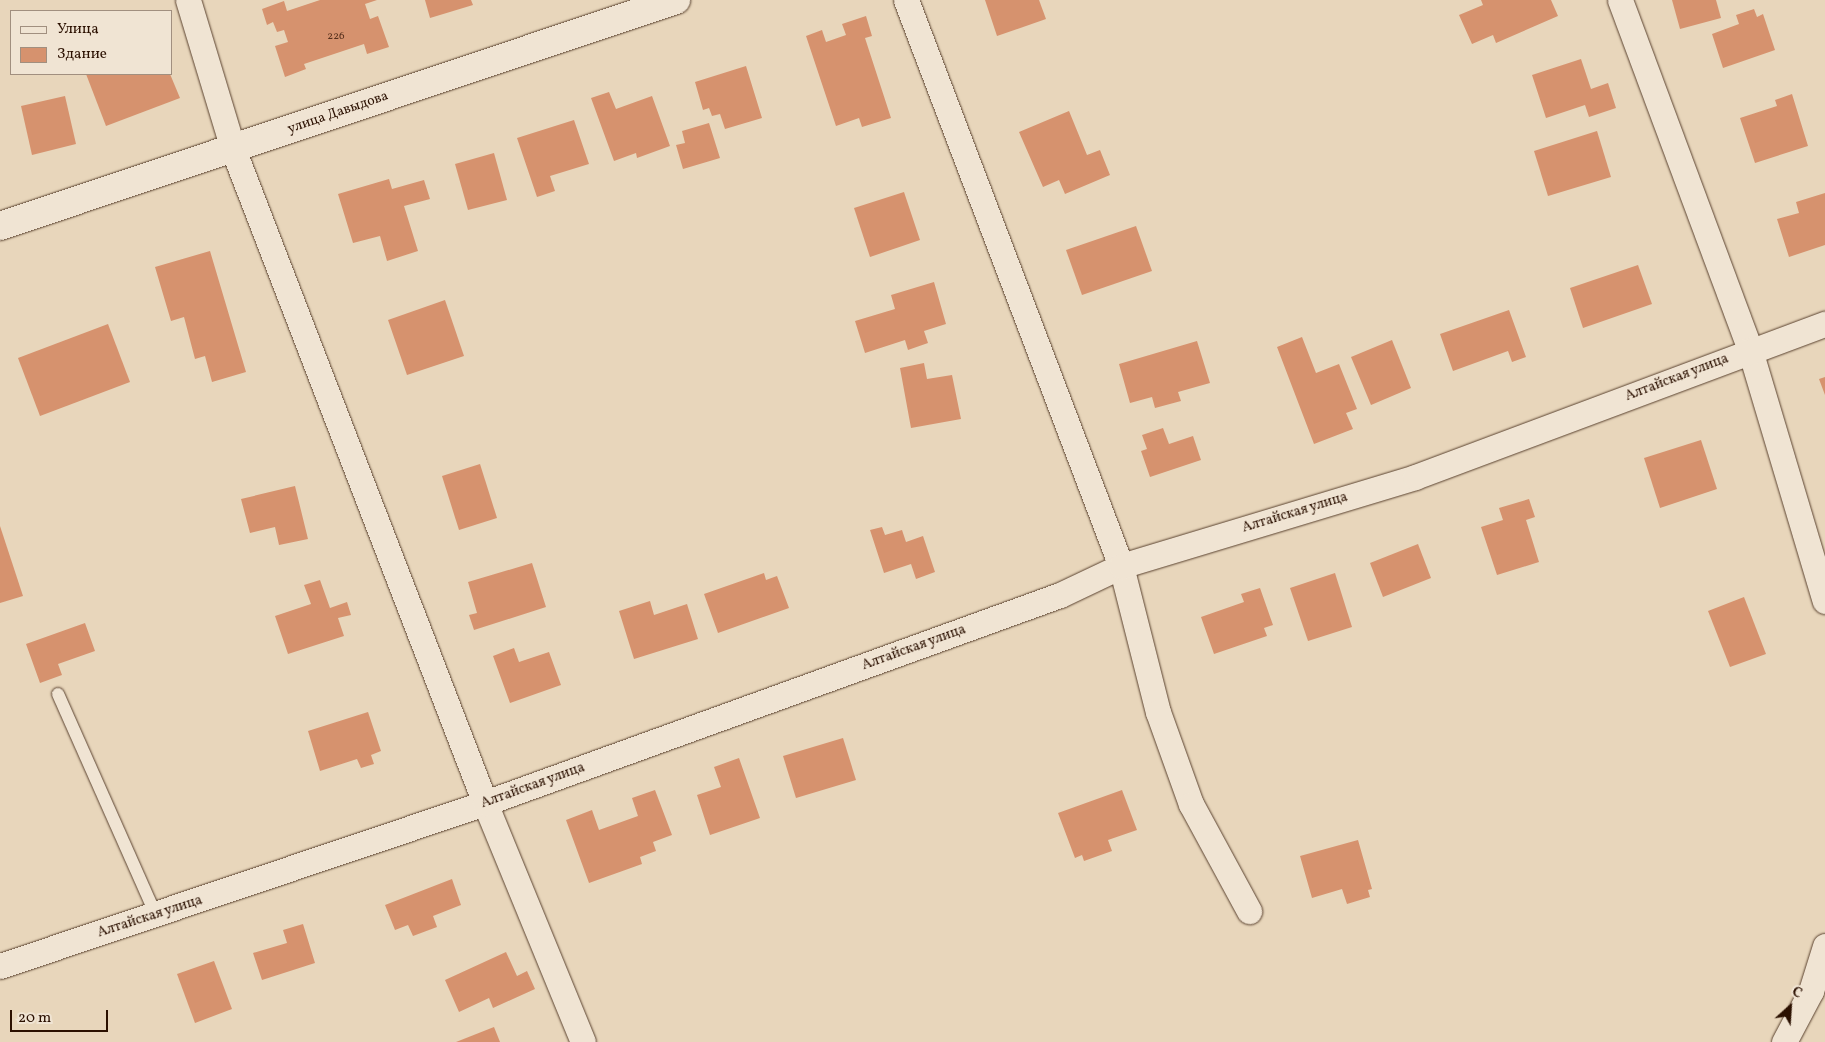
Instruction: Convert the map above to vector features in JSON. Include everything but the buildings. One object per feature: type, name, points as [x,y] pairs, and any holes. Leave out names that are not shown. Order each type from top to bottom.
[{"type":"main road","name":"улица Давыдова","points":[[0,226],[676,0]]},
{"type":"street","points":[[188,0],[233,149],[485,803],[583,1042]]},
{"type":"street","points":[[906,0],[1121,566],[1158,712],[1191,804],[1249,911]]},
{"type":"street","points":[[1620,0],[1750,350],[1825,601]]},
{"type":"street","name":"Алтайская улица","points":[[0,966],[485,803],[1060,596],[1121,566],[1415,477],[1750,350],[1825,324]]},
{"type":"street","points":[[1784,1042],[1811,991],[1825,946]]},
{"type":"lane","points":[[58,694],[156,915]]}]
